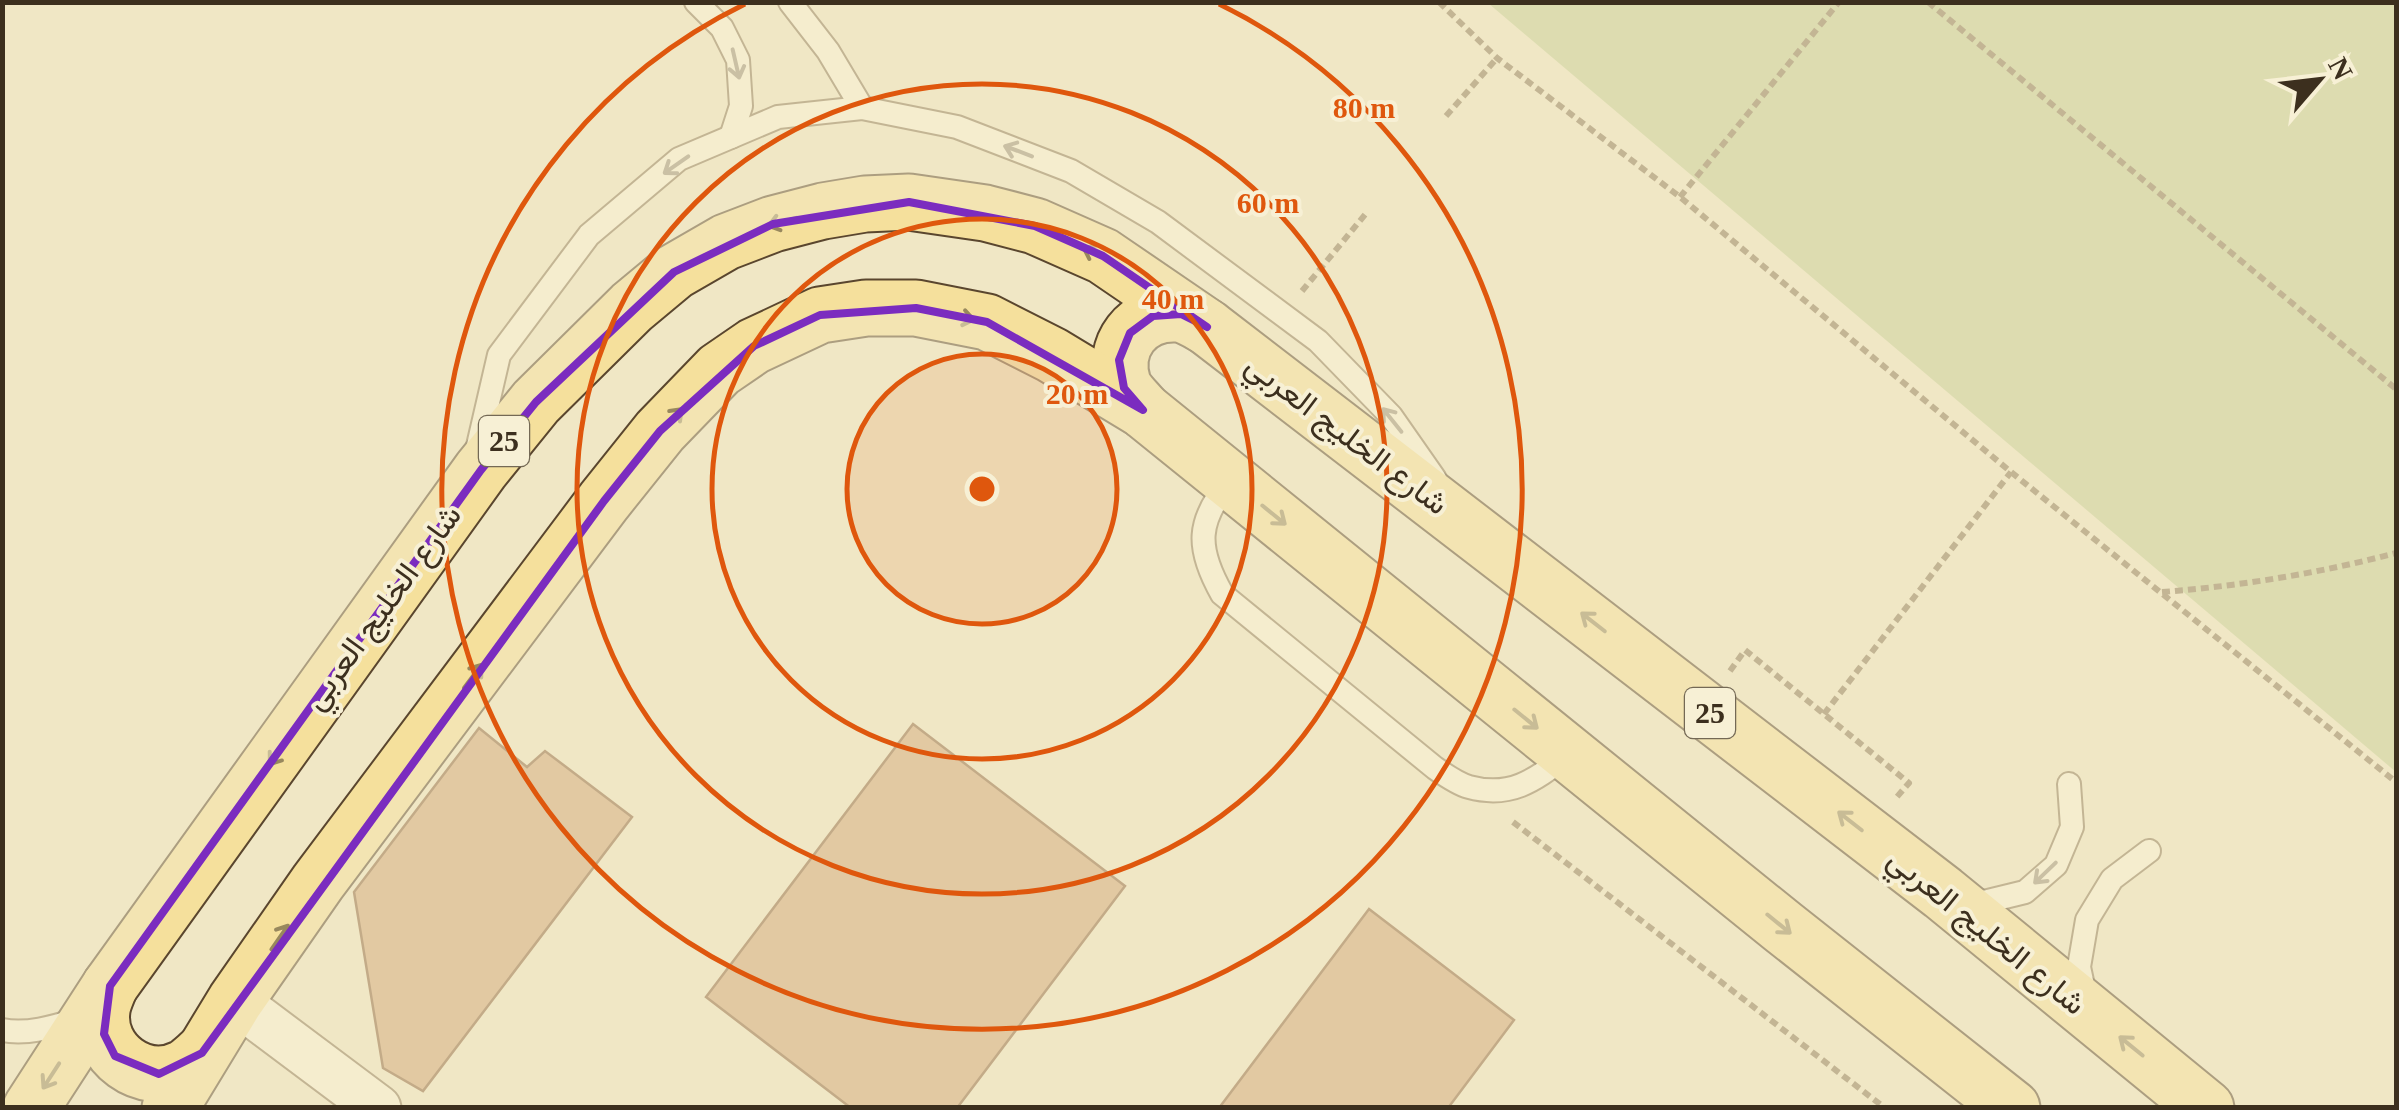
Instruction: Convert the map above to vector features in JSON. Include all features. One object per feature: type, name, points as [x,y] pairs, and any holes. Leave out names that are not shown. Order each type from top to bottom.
[{"type":"main road","name":"شارع الخليج العربي","points":[[31,1108],[100,1002],[469,486],[536,402],[632,307],[674,272],[726,242],[824,211],[910,202],[986,213],[1035,226],[1103,256],[1207,327],[1943,893],[2206,1108]]},
{"type":"main road","points":[[170,1108],[235,1001],[330,866],[660,431],[719,370],[754,346],[820,315],[866,308],[916,308],[987,322],[1052,355],[1143,410],[2012,1108]]},
{"type":"main road","points":[[1143,410],[1124,388],[1120,360],[1130,333],[1153,316],[1181,314],[1207,327]]},
{"type":"main road","points":[[100,1002],[104,1034],[115,1056],[136,1070],[159,1074],[183,1068],[202,1053]]},
{"type":"street","points":[[235,1001],[378,1108]]},
{"type":"lane","points":[[696,2],[722,28],[738,60],[741,106],[731,137]]},
{"type":"lane","points":[[790,2],[828,50],[862,108]]},
{"type":"lane","points":[[469,486],[498,355],[589,235],[679,159],[778,117],[862,108],[956,127],[1071,172],[1158,222],[1318,341],[1390,416],[1469,527]]},
{"type":"lane","points":[[1231,480],[1215,499],[1205,523],[1203,548],[1209,572],[1222,594],[1435,768],[1468,787],[1508,791],[1532,781],[1570,754]]},
{"type":"lane","points":[[1943,893],[1984,902],[2024,892],[2046,874],[2056,865],[2072,826],[2069,784]]},
{"type":"lane","points":[[2090,1013],[2079,967],[2087,920],[2112,879],[2150,851]]},
{"type":"lane","points":[[2,1030],[49,1028],[100,1002]]},
{"type":"path","points":[[1439,2],[1497,58],[1680,197],[2011,472],[2396,782]]},
{"type":"path","points":[[1680,197],[1839,2]]},
{"type":"path","points":[[1928,2],[2396,389]]},
{"type":"path","points":[[1446,116],[1497,58]]},
{"type":"path","points":[[1283,315],[1368,211]]},
{"type":"path","points":[[1824,714],[2011,472]]},
{"type":"path","points":[[2161,592],[2218,588],[2340,568],[2396,552]]},
{"type":"path","points":[[1703,707],[1745,650],[1909,783],[1866,834]]},
{"type":"path","points":[[1468,787],[1885,1108]]},
{"type":"highlighted area","points":[[909,202],[1035,226],[1103,256],[1207,327],[1181,314],[1153,316],[1130,333],[1119,360],[1124,388],[1143,410],[987,322],[916,308],[820,315],[754,346],[660,431],[604,501],[202,1053],[159,1074],[115,1056],[104,1034],[110,986],[481,470],[536,402],[674,272],[773,224]]},
{"type":"green space","points":[[1488,3],[2396,3],[2396,772]]},
{"type":"building","points":[[913,724],[1125,886],[957,1108],[851,1108],[706,997]]},
{"type":"building","points":[[479,728],[527,767],[545,751],[632,817],[423,1091],[383,1068],[354,892]]},
{"type":"building","points":[[1369,909],[1514,1020],[1448,1108],[1219,1108]]}]
